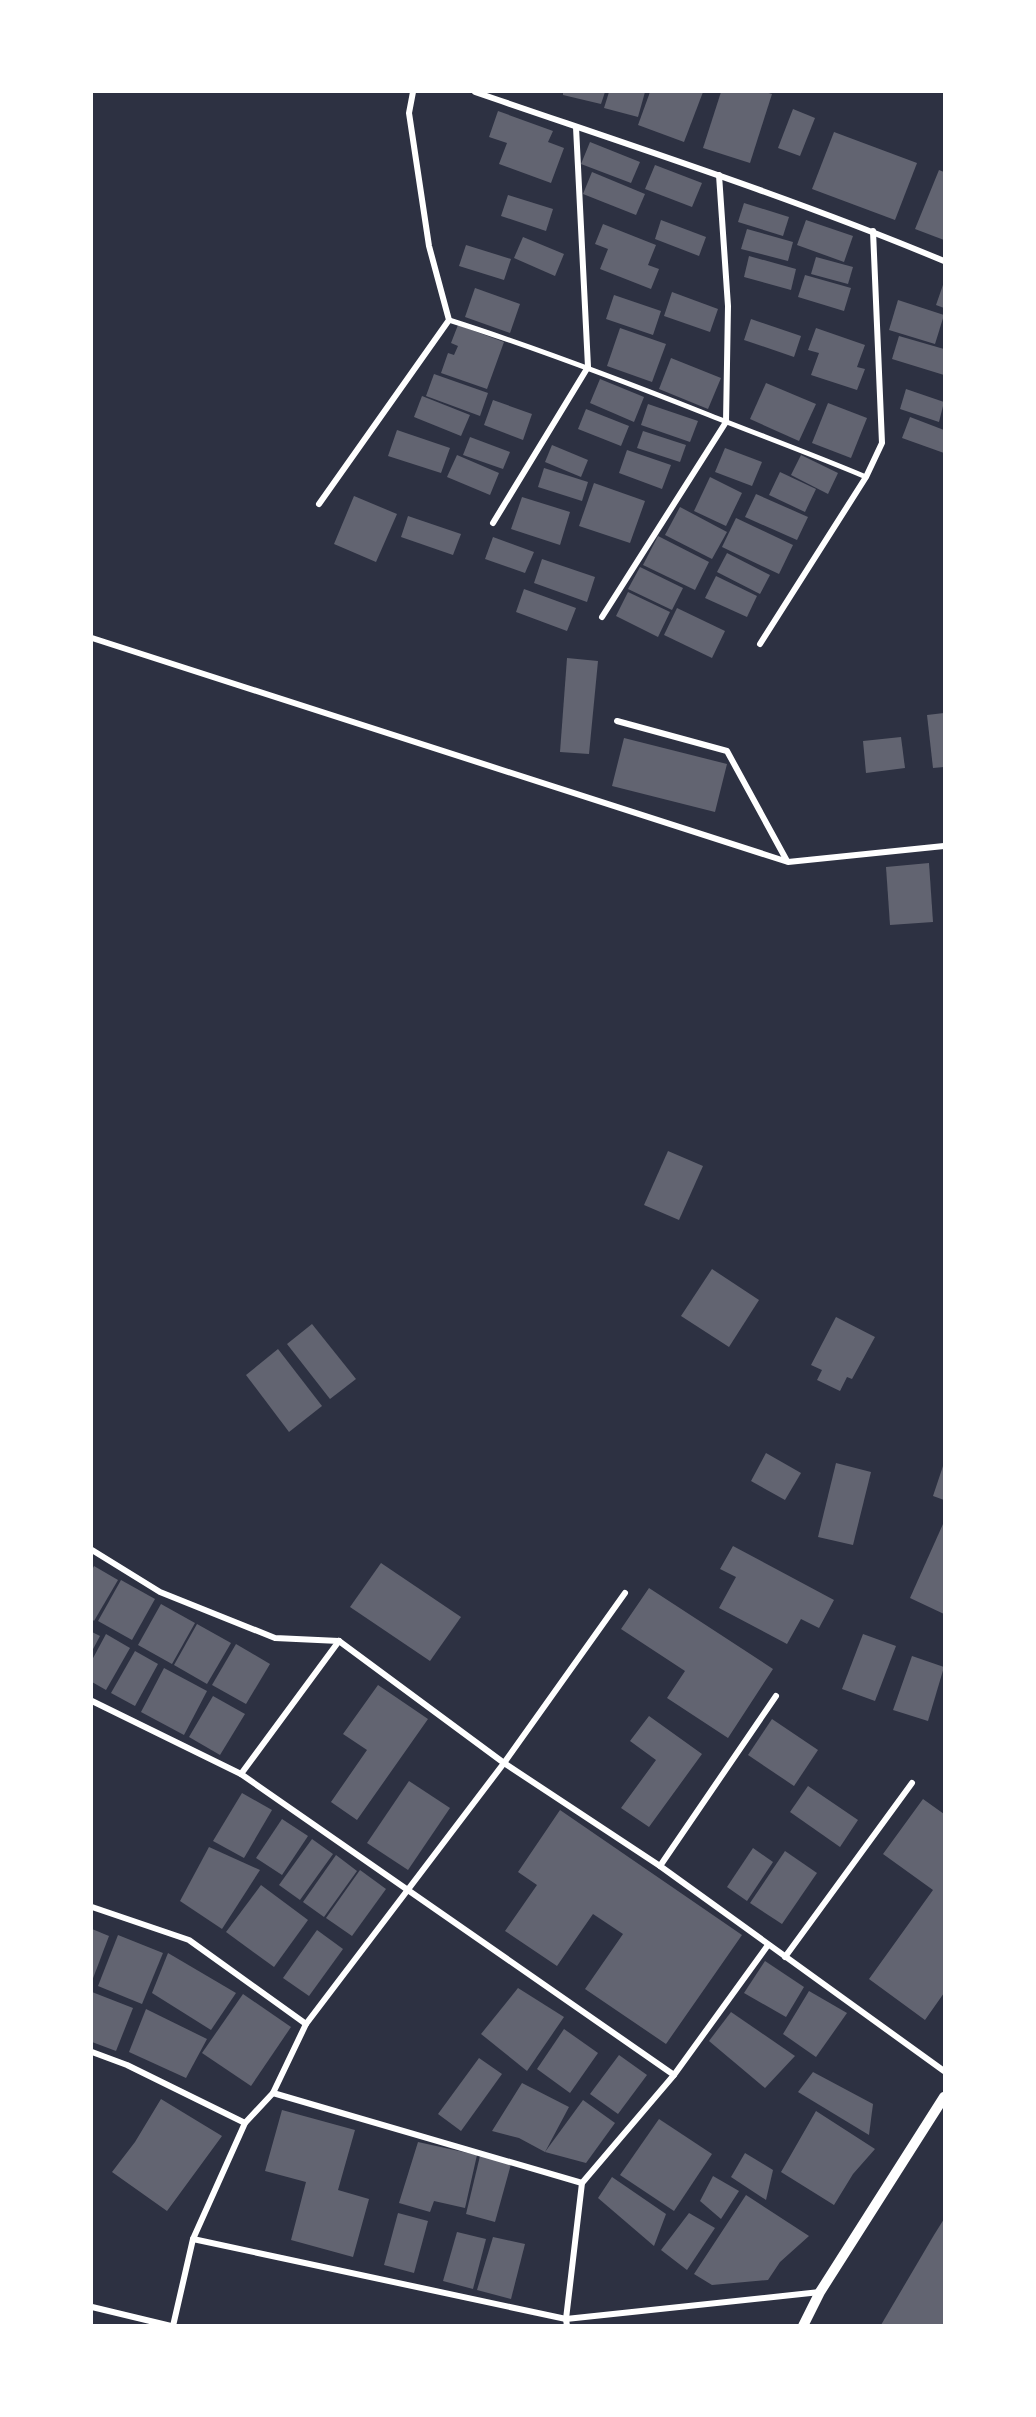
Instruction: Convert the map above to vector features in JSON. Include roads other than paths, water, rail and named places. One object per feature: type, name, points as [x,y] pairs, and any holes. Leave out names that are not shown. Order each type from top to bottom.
[{"type":"street","points":[[413,92],[409,113],[429,246],[449,320]]},
{"type":"street","points":[[475,92],[719,175],[873,231],[945,261]]},
{"type":"street","points":[[493,523],[588,367],[576,127]]},
{"type":"street","points":[[602,617],[726,422],[728,306],[719,175]]},
{"type":"street","points":[[760,644],[866,477],[882,443],[873,231]]},
{"type":"street","points":[[449,320],[588,367],[866,477]]},
{"type":"street","points":[[319,504],[449,320]]},
{"type":"street","points":[[92,638],[788,861],[945,846]]},
{"type":"street","points":[[617,722],[727,751],[788,861]]},
{"type":"street","points":[[92,1550],[160,1592],[275,1638],[339,1641],[504,1763],[660,1866],[945,2071]]},
{"type":"street","points":[[92,2307],[172,2325],[193,2239],[246,2123],[273,2093],[306,2024],[504,1763],[625,1593]]},
{"type":"street","points":[[241,1774],[339,1641]]},
{"type":"street","points":[[660,1866],[776,1696]]},
{"type":"street","points":[[92,1701],[241,1774],[674,2075]]},
{"type":"street","points":[[785,1957],[912,1783]]},
{"type":"street","points":[[92,1907],[189,1940],[306,2024]]},
{"type":"street","points":[[566,2322],[582,2183],[674,2075],[768,1945]]},
{"type":"street","points":[[92,2052],[127,2065],[246,2123]]},
{"type":"street","points":[[273,2093],[582,2183]]},
{"type":"street","points":[[803,2325],[820,2292],[945,2097]]},
{"type":"street","points":[[193,2239],[566,2322],[820,2292]]}]
